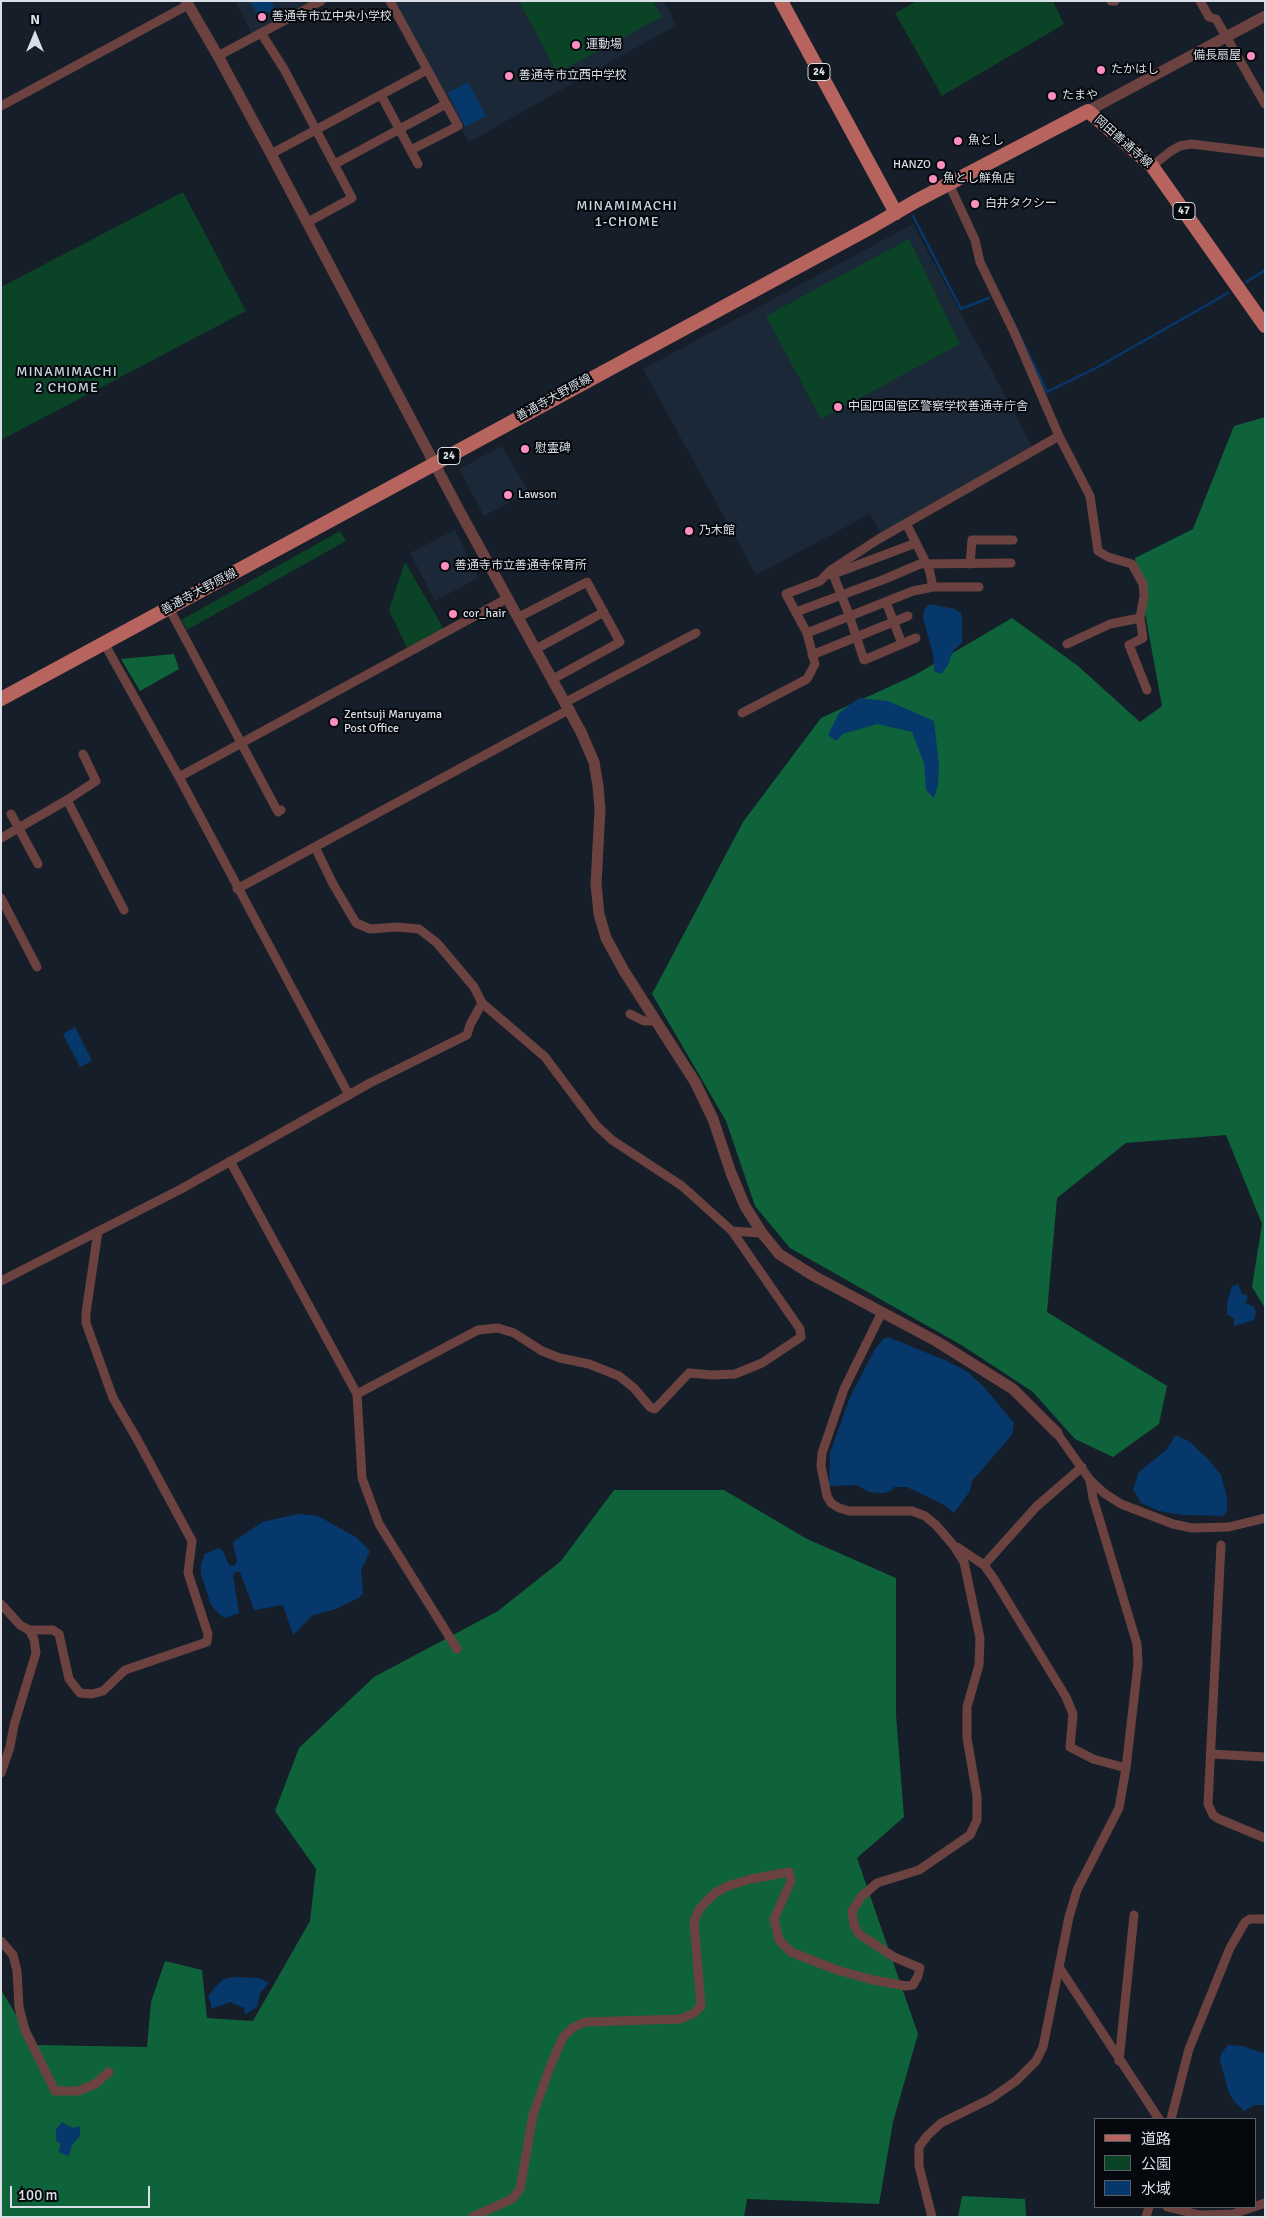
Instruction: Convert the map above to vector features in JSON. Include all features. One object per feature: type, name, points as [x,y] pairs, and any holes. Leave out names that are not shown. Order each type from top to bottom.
[{"type":"main road","name":"24","points":[[784,2],[896,213]]},
{"type":"main road","name":"岡田善通寺線","points":[[896,213],[1088,111],[1152,166],[1265,326]]},
{"type":"main road","name":"善通寺大野原線","points":[[1,699],[896,213]]},
{"type":"street","points":[[218,56],[321,1]]},
{"type":"street","points":[[390,1],[458,126],[411,150]]},
{"type":"street","points":[[1200,1],[1209,17],[1216,19],[1265,104]]},
{"type":"street","points":[[1,106],[187,3],[218,56],[308,222],[460,512],[568,706],[594,762],[600,809],[596,884],[599,914],[610,946],[655,1021],[695,1082],[712,1119],[745,1206],[762,1233],[779,1254],[814,1276],[936,1341],[1013,1389],[1057,1433],[1090,1480],[1104,1493],[1121,1504],[1173,1524],[1207,1528],[1241,1525],[1265,1518]]},
{"type":"street","points":[[1088,111],[1265,16]]},
{"type":"street","points":[[261,33],[284,69],[352,198],[308,222]]},
{"type":"street","points":[[271,154],[428,70]]},
{"type":"street","points":[[381,95],[418,164]]},
{"type":"street","points":[[335,164],[446,104]]},
{"type":"street","points":[[1152,166],[1171,151],[1186,145],[1206,145],[1265,153]]},
{"type":"street","points":[[949,184],[975,240],[980,262],[1018,341],[1059,436],[1090,496],[1098,551],[1108,557],[1132,564],[1143,584],[1144,596],[1140,618],[1142,638],[1129,644],[1147,690]]},
{"type":"street","points":[[742,713],[807,679],[815,664],[807,633],[786,594],[820,581],[877,540],[906,522],[1059,436]]},
{"type":"street","points":[[906,522],[927,564],[934,587]]},
{"type":"street","points":[[970,564],[972,540],[1013,540]]},
{"type":"street","points":[[824,578],[916,543]]},
{"type":"street","points":[[796,612],[920,564],[1011,563]]},
{"type":"street","points":[[833,574],[850,616],[864,660],[916,638]]},
{"type":"street","points":[[518,617],[587,582],[604,612],[620,642],[553,679]]},
{"type":"street","points":[[807,633],[913,591],[934,587],[979,587]]},
{"type":"street","points":[[180,777],[508,598]]},
{"type":"street","points":[[886,602],[902,644]]},
{"type":"street","points":[[169,608],[278,812],[281,810]]},
{"type":"street","points":[[536,649],[604,612]]},
{"type":"street","points":[[812,655],[908,616]]},
{"type":"street","points":[[1067,644],[1110,624],[1140,618]]},
{"type":"street","points":[[238,889],[696,633]]},
{"type":"street","points":[[104,643],[180,777],[349,1095]]},
{"type":"street","points":[[1,838],[96,781],[83,754]]},
{"type":"street","points":[[66,800],[124,910]]},
{"type":"street","points":[[11,814],[38,864]]},
{"type":"street","points":[[315,847],[333,884],[356,923],[370,929],[397,927],[419,929],[437,943],[474,987],[482,1003],[545,1057],[596,1124],[612,1140],[682,1186],[732,1231],[800,1329],[801,1337],[762,1363],[735,1374],[689,1373],[655,1409],[650,1407],[634,1388],[619,1376],[589,1364],[560,1358],[542,1351],[514,1333],[498,1328],[478,1330],[357,1394]]},
{"type":"street","points":[[1,898],[37,967]]},
{"type":"street","points":[[1,1281],[230,1161],[349,1095],[467,1035],[470,1025],[482,1003]]},
{"type":"street","points":[[630,1014],[644,1021],[655,1021]]},
{"type":"street","points":[[230,1161],[357,1394],[360,1466],[369,1500],[388,1541],[457,1649]]},
{"type":"street","points":[[1,1604],[20,1625],[29,1630],[53,1630],[59,1634],[69,1679],[80,1693],[86,1694],[103,1691],[125,1670],[208,1642],[208,1634],[188,1573],[192,1541],[113,1398],[86,1323],[98,1231]]},
{"type":"street","points":[[732,1231],[762,1233]]},
{"type":"street","points":[[472,2217],[512,2200],[520,2189],[533,2115],[563,2037],[574,2027],[584,2022],[681,2019],[694,2014],[702,2006],[694,1921],[700,1908],[715,1893],[728,1886],[789,1872],[791,1881],[774,1919],[779,1940],[791,1952],[854,1976],[906,1986],[913,1985],[918,1976],[920,1968],[894,1957],[859,1934],[854,1925],[852,1912],[862,1897],[877,1883],[920,1870],[959,1845],[970,1835],[977,1820],[977,1796],[966,1738],[966,1707],[979,1665],[980,1638],[964,1562],[954,1546],[936,1525],[925,1516],[912,1511],[849,1511],[831,1503],[827,1496],[821,1466],[822,1453],[844,1389],[882,1312]]},
{"type":"street","points":[[984,1565],[1036,1507],[1082,1467]]},
{"type":"street","points":[[932,2217],[919,2166],[919,2147],[926,2136],[941,2123],[990,2099],[1016,2081],[1036,2061],[1043,2047],[1069,1918],[1077,1890],[1119,1808],[1126,1768],[1138,1664],[1137,1644],[1093,1498],[1090,1480]]},
{"type":"street","points":[[1221,1545],[1208,1804],[1213,1815],[1265,1838]]},
{"type":"street","points":[[954,1546],[984,1565],[1066,1697],[1073,1714],[1070,1747],[1093,1759],[1126,1768]]},
{"type":"street","points":[[1,1773],[36,1652],[34,1639],[29,1630]]},
{"type":"street","points":[[1211,1754],[1265,1757]]},
{"type":"street","points":[[1119,2062],[1134,1915]]},
{"type":"street","points":[[1171,2118],[1189,2049],[1230,1948],[1245,1922],[1250,1919],[1265,1919]]},
{"type":"street","points":[[1,1941],[13,1955],[17,1971],[19,2008],[25,2030],[55,2091],[78,2091],[95,2084],[110,2072]]},
{"type":"street","points":[[1059,1967],[1119,2062],[1158,2118]]},
{"type":"street","points":[[1171,2208],[1200,2215],[1234,2214],[1251,2208]]},
{"type":"shaded area","name":"善通寺市立中央小学校","points":[[235,1],[310,1],[252,34]]},
{"type":"shaded area","name":"善通寺市立西中学校","points":[[392,1],[664,1],[676,25],[469,142]]},
{"type":"shaded area","name":"中国四国管区警察学校善通寺庁舎","points":[[913,224],[1032,446],[881,533],[870,514],[756,575],[643,369]]},
{"type":"shaded area","points":[[502,446],[529,492],[484,516],[459,469]]},
{"type":"shaded area","name":"善通寺市立善通寺保育所","points":[[455,530],[479,578],[435,601],[410,553]]},
{"type":"green space","name":"運動場","points":[[519,1],[653,1],[662,17],[557,73]]},
{"type":"green space","points":[[917,1],[1053,1],[1064,24],[942,96],[895,13]]},
{"type":"green space","points":[[183,192],[246,311],[1,440],[1,287]]},
{"type":"green space","points":[[909,239],[960,344],[821,419],[766,316]]},
{"type":"green space","points":[[1265,417],[1265,1308],[1252,1287],[1262,1224],[1226,1135],[1126,1143],[1057,1198],[1047,1312],[1167,1386],[1159,1424],[1113,1457],[1075,1439],[1033,1392],[963,1346],[790,1248],[755,1206],[726,1121],[652,994],[743,822],[821,718],[915,675],[1012,618],[1078,666],[1140,722],[1162,706],[1135,558],[1193,529],[1234,426]]},
{"type":"green space","points":[[340,531],[346,541],[187,630],[181,620]]},
{"type":"green space","points":[[405,562],[445,631],[408,650],[389,610]]},
{"type":"green space","points":[[174,654],[179,669],[140,691],[121,659]]},
{"type":"green space","points":[[614,1490],[724,1490],[807,1539],[896,1578],[896,1715],[904,1817],[857,1858],[918,2034],[893,2122],[879,2204],[747,2199],[744,2217],[1,2217],[1,1990],[35,2045],[147,2047],[151,2002],[165,1961],[202,1970],[207,2018],[253,2021],[310,1921],[316,1869],[275,1811],[299,1748],[374,1677],[498,1611],[561,1561]]},
{"type":"green space","points":[[962,2196],[1025,2199],[1026,2217],[958,2217]]},
{"type":"water","points":[[250,1],[271,1],[275,9],[259,18]]},
{"type":"water","points":[[468,82],[486,116],[465,127],[448,93]]},
{"type":"water","points":[[929,604],[955,609],[961,613],[962,618],[962,643],[953,651],[948,665],[941,674],[934,670],[933,654],[923,618],[924,610]]},
{"type":"water","points":[[859,698],[888,701],[934,721],[939,764],[938,785],[934,798],[926,790],[924,763],[912,732],[877,724],[843,734],[836,741],[828,735],[839,713]]},
{"type":"water","points":[[75,1027],[92,1061],[80,1067],[63,1034]]},
{"type":"water","points":[[1238,1284],[1242,1294],[1248,1296],[1245,1303],[1253,1306],[1256,1312],[1254,1320],[1234,1326],[1234,1318],[1227,1315],[1227,1303],[1232,1286]]},
{"type":"water","points":[[888,1337],[947,1361],[968,1372],[985,1388],[1014,1423],[1012,1435],[972,1481],[970,1491],[954,1513],[944,1505],[907,1487],[894,1487],[891,1491],[883,1493],[869,1492],[856,1485],[829,1486],[830,1453],[850,1397],[874,1351],[883,1339]]},
{"type":"water","points":[[1176,1435],[1190,1442],[1209,1460],[1221,1475],[1227,1498],[1227,1511],[1223,1516],[1183,1515],[1159,1511],[1141,1503],[1133,1489],[1139,1472],[1166,1450]]},
{"type":"water","points":[[298,1514],[318,1516],[356,1537],[370,1551],[361,1570],[363,1593],[359,1598],[333,1610],[313,1615],[293,1635],[283,1605],[254,1610],[240,1572],[235,1572],[233,1575],[239,1613],[225,1618],[220,1615],[211,1605],[201,1574],[201,1565],[205,1554],[219,1548],[223,1551],[229,1565],[234,1566],[237,1562],[233,1542],[262,1522]]},
{"type":"water","points":[[233,1977],[259,1978],[269,1983],[260,1993],[257,2007],[245,2015],[244,2008],[230,2002],[211,2009],[208,1997],[224,1979]]},
{"type":"water","points":[[1228,2045],[1243,2046],[1265,2054],[1265,2105],[1254,2105],[1244,2111],[1229,2093],[1220,2061],[1221,2054]]},
{"type":"water","points":[[62,2122],[73,2128],[80,2126],[80,2136],[72,2145],[69,2156],[58,2152],[60,2143],[56,2141],[56,2129]]},
{"type":"waterway","points":[[913,216],[961,309],[989,298]]},
{"type":"waterway","points":[[1246,282],[1265,270]]},
{"type":"waterway","points":[[1004,303],[1047,392],[1096,368],[1228,293]]},
{"type":"place","name":"善通寺市立中央小学校","points":[[262,17]]},
{"type":"place","name":"運動場","points":[[576,45]]},
{"type":"place","name":"備長扇屋","points":[[1251,56]]},
{"type":"place","name":"たかはし","points":[[1101,70]]},
{"type":"place","name":"善通寺市立西中学校","points":[[509,76]]},
{"type":"place","name":"たまや","points":[[1052,96]]},
{"type":"place","name":"魚とし","points":[[958,141]]},
{"type":"place","name":"HANZO","points":[[941,165]]},
{"type":"place","name":"魚とし鮮魚店","points":[[933,179]]},
{"type":"place","name":"白井タクシー","points":[[975,204]]},
{"type":"place","name":"中国四国管区警察学校善通寺庁舎","points":[[838,407]]},
{"type":"place","name":"慰霊碑","points":[[525,449]]},
{"type":"place","name":"Lawson","points":[[508,495]]},
{"type":"place","name":"乃木館","points":[[689,531]]},
{"type":"place","name":"善通寺市立善通寺保育所","points":[[445,566]]},
{"type":"place","name":"cor_hair","points":[[453,614]]},
{"type":"place","name":"Zentsuji Maruyama Post Office","points":[[334,722]]},
{"type":"district","name":"MINAMIMACHI 1-CHOME","points":[[627,214]]},
{"type":"district","name":"MINAMIMACHI 2 CHOME","points":[[67,380]]}]
